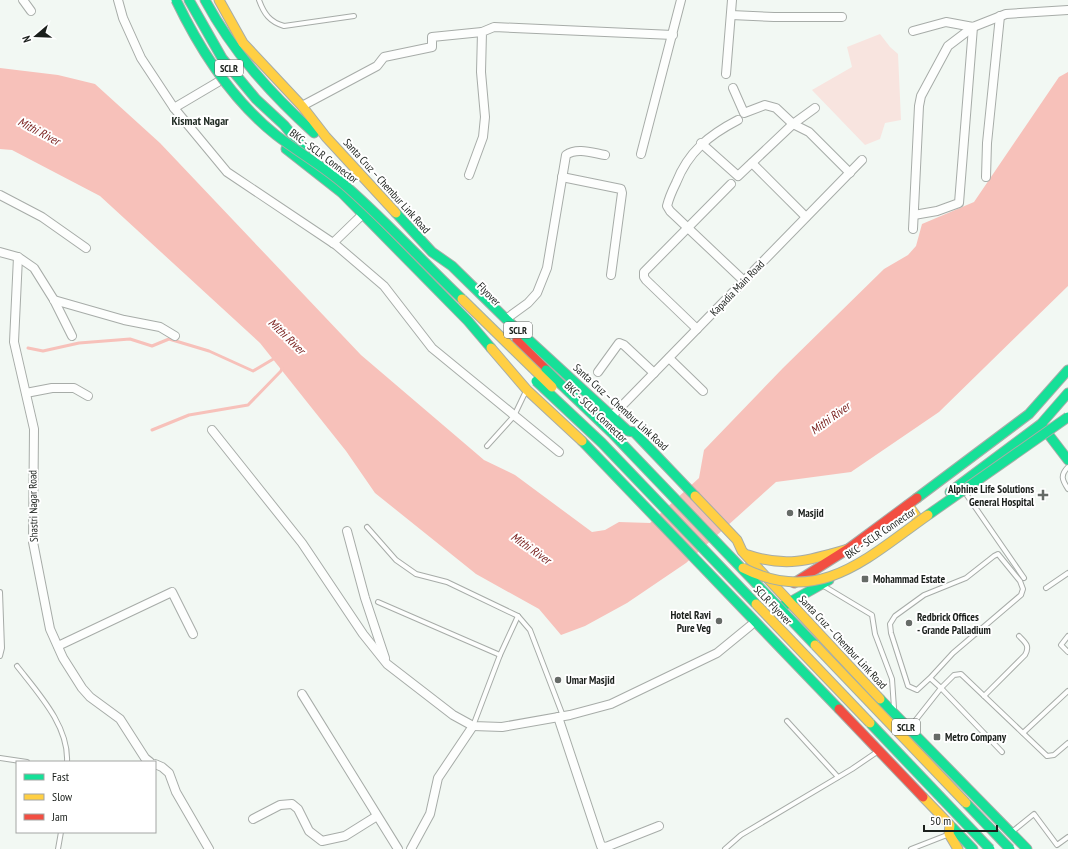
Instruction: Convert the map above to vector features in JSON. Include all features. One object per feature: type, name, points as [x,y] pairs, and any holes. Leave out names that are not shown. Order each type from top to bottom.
[{"type":"main road","points":[[169,0],[194,47],[218,82],[271,138],[342,193]]},
{"type":"main road","name":"BKC - SCLR Connector","points":[[176,0],[198,44],[212,65],[247,107],[275,134],[346,186],[607,438],[711,547],[747,570],[774,581],[794,583],[817,581],[832,577],[861,562],[1068,417]]},
{"type":"main road","name":"SCLR","points":[[189,0],[209,38],[222,58],[256,98],[284,125],[342,193],[468,321],[527,390],[601,459],[700,563],[751,622],[760,626],[950,825]]},
{"type":"main road","name":"SCLR","points":[[205,0],[233,50],[267,89],[361,174]]},
{"type":"main road","name":"Santa Cruz – Chembur Link Road","points":[[219,0],[243,42],[276,80],[302,106],[326,137],[432,252],[452,266],[506,319],[628,431],[634,432],[680,479],[744,553],[908,729],[1027,849]]},
{"type":"main road","name":"Flyover","points":[[432,252],[546,370],[612,432],[1010,849]]},
{"type":"main road","name":"SCLR Flyover","points":[[468,321],[536,381],[602,443],[990,849]]},
{"type":"main road","points":[[751,622],[780,592],[848,549],[1011,430],[1030,414],[1068,370]]},
{"type":"main road","points":[[760,626],[789,601],[822,585],[1041,424],[1068,393]]},
{"type":"main road","points":[[1041,424],[1068,460]]},
{"type":"main road","points":[[601,459],[628,431]]},
{"type":"main road","points":[[628,431],[630,438],[735,543]]},
{"type":"main road","points":[[908,505],[916,516]]},
{"type":"main road","points":[[744,553],[760,560],[781,564],[814,559],[848,549]]},
{"type":"main road","points":[[950,825],[949,834],[958,849]]},
{"type":"main road","points":[[950,825],[973,849]]},
{"type":"street","points":[[23,0],[30,11]]},
{"type":"street","points":[[118,0],[123,18],[141,58],[174,108],[227,172],[333,243],[384,286],[432,348],[559,452]]},
{"type":"street","points":[[641,154],[681,0]]},
{"type":"street","points":[[726,74],[732,15],[732,0]]},
{"type":"street","points":[[913,229],[919,106],[921,96],[948,46],[973,27],[1006,14],[1068,10]]},
{"type":"street","points":[[732,15],[774,17],[842,16]]},
{"type":"street","points":[[986,177],[987,143],[1000,16]]},
{"type":"street","points":[[913,31],[946,22],[973,27]]},
{"type":"street","points":[[302,106],[377,66],[384,57],[432,46],[432,37],[482,32],[494,27],[673,35]]},
{"type":"street","points":[[914,214],[937,211],[959,203],[973,27]]},
{"type":"street","points":[[469,175],[482,137],[485,117],[481,72],[482,32]]},
{"type":"street","points":[[174,108],[218,82]]},
{"type":"street","points":[[733,88],[744,113],[765,105],[776,108],[792,124],[809,132],[850,173]]},
{"type":"street","points":[[701,143],[736,175],[741,174],[792,124],[815,108]]},
{"type":"street","points":[[738,120],[717,131],[701,143],[681,169],[668,206],[670,211],[744,281]]},
{"type":"street","points":[[506,319],[528,303],[537,293],[547,268],[566,155],[571,151],[581,151],[605,155]]},
{"type":"street","name":"Kapadia Main Road","points":[[612,416],[862,160]]},
{"type":"street","points":[[752,164],[806,218]]},
{"type":"street","points":[[562,178],[621,189],[622,193],[611,275]]},
{"type":"street","points":[[697,329],[644,277],[644,272],[731,184]]},
{"type":"street","points":[[0,194],[42,217],[86,248]]},
{"type":"street","points":[[333,243],[363,214]]},
{"type":"street","points":[[0,252],[18,257],[34,268],[54,300],[72,336]]},
{"type":"street","name":"Shastri Nagar Road","points":[[18,257],[14,342],[34,429],[33,542],[50,629],[63,658],[82,688],[90,697],[120,719],[145,758],[149,761]]},
{"type":"street","points":[[54,300],[124,320],[160,327],[175,336]]},
{"type":"street","points":[[598,372],[619,343],[624,345],[654,373]]},
{"type":"street","points":[[669,358],[703,391]]},
{"type":"street","points":[[26,393],[52,388],[74,388],[88,396]]},
{"type":"street","points":[[212,430],[302,543],[363,634],[387,664],[452,715],[473,726],[502,726],[560,716],[611,704],[717,653],[751,622]]},
{"type":"street","points":[[347,531],[365,598],[387,664]]},
{"type":"street","points":[[58,646],[172,592],[193,634]]},
{"type":"street","points":[[302,694],[398,849]]},
{"type":"street","points":[[560,716],[601,846],[606,848],[658,826]]},
{"type":"street","points":[[411,849],[430,814],[438,778],[473,726]]},
{"type":"street","points":[[156,764],[162,767],[168,773],[176,792],[208,849]]},
{"type":"street","points":[[253,819],[280,805],[292,804],[300,812],[309,831],[322,842],[345,836],[377,816]]},
{"type":"lane","points":[[259,0],[264,12],[274,23],[284,26],[354,16]]},
{"type":"lane","points":[[487,446],[514,416],[527,390]]},
{"type":"lane","points":[[1068,468],[1062,473],[1062,476],[1068,489]]},
{"type":"lane","points":[[960,485],[1024,578]]},
{"type":"lane","points":[[366,527],[396,560],[416,574],[447,582],[518,616],[530,630],[560,716]]},
{"type":"lane","points":[[994,556],[1000,556],[1020,581],[1023,589],[1021,595],[952,653],[930,678],[916,690],[908,686],[891,633],[890,624],[895,616],[924,595],[966,578],[994,556]]},
{"type":"lane","points":[[1046,588],[1068,573]]},
{"type":"lane","points":[[822,585],[872,615],[874,634],[892,679],[893,713]]},
{"type":"lane","points":[[0,592],[2,648],[0,656]]},
{"type":"lane","points":[[378,602],[500,655]]},
{"type":"lane","points":[[473,726],[500,655],[518,616]]},
{"type":"lane","points":[[984,696],[1025,656],[1028,650],[1027,644],[1019,636]]},
{"type":"lane","points":[[1068,636],[1061,645],[1068,652]]},
{"type":"lane","points":[[17,666],[60,726],[68,756],[67,761]]},
{"type":"lane","points":[[908,729],[941,688],[958,674],[961,674],[1047,756],[1051,756],[1068,743]]},
{"type":"lane","points":[[930,678],[1002,752]]},
{"type":"lane","points":[[1023,733],[1068,691]]},
{"type":"lane","points":[[788,721],[838,777]]},
{"type":"lane","points":[[725,849],[741,835],[838,777],[879,750]]},
{"type":"lane","points":[[0,758],[20,761]]},
{"type":"lane","points":[[1011,833],[1034,814],[1057,845],[1068,837]]},
{"type":"lane","points":[[58,849],[60,833]]},
{"type":"lane","points":[[911,849],[949,834]]},
{"type":"shaded area","points":[[880,34],[890,47],[898,54],[901,120],[885,123],[880,139],[865,145],[812,90],[852,67],[847,47]]},
{"type":"water","name":"Mithi River","points":[[0,68],[58,75],[95,84],[160,143],[361,355],[484,460],[515,475],[592,532],[605,530],[619,522],[650,523],[699,478],[704,450],[783,368],[884,269],[908,255],[916,246],[922,224],[974,202],[1059,77],[1068,72],[1068,286],[939,412],[851,472],[776,482],[686,563],[627,603],[585,626],[561,635],[539,609],[476,574],[375,493],[346,451],[260,343],[100,196],[12,150],[0,149]]},
{"type":"waterway","points":[[28,348],[43,351],[79,343],[130,339],[152,346],[169,339],[209,351],[253,371],[275,358]]},
{"type":"waterway","points":[[152,430],[189,415],[248,405],[281,371],[282,368]]},
{"type":"traffic: fast","points":[[176,0],[185,19],[218,73],[245,106],[276,135],[330,173],[347,187],[462,299]]},
{"type":"traffic: fast","points":[[189,0],[222,58],[256,99],[284,125],[314,161]]},
{"type":"traffic: fast","points":[[205,0],[240,54],[282,103],[314,133]]},
{"type":"traffic: fast","points":[[286,149],[342,193],[468,321],[491,348]]},
{"type":"traffic: fast","points":[[396,213],[432,252],[452,266],[506,319],[628,431],[634,432],[695,496]]},
{"type":"traffic: fast","points":[[546,370],[612,433],[815,645]]},
{"type":"traffic: fast","points":[[917,498],[1029,414],[1068,370]]},
{"type":"traffic: fast","points":[[536,381],[602,443],[756,604]]},
{"type":"traffic: fast","points":[[950,492],[1041,424],[1068,393]]},
{"type":"traffic: fast","points":[[928,515],[1068,417]]},
{"type":"traffic: fast","points":[[1042,426],[1068,460]]},
{"type":"traffic: fast","points":[[582,441],[839,709]]},
{"type":"traffic: fast","points":[[783,606],[829,580]]},
{"type":"traffic: fast","points":[[880,699],[1027,849]]},
{"type":"traffic: fast","points":[[870,723],[990,849]]},
{"type":"traffic: fast","points":[[966,803],[1010,849]]},
{"type":"traffic: fast","points":[[952,827],[973,849]]},
{"type":"traffic: slow","points":[[219,0],[243,43],[302,106],[326,137],[396,213]]},
{"type":"traffic: slow","points":[[462,299],[552,387]]},
{"type":"traffic: slow","points":[[491,348],[527,390],[582,441]]},
{"type":"traffic: slow","points":[[695,496],[737,540],[742,551],[880,699]]},
{"type":"traffic: slow","points":[[908,505],[916,516]]},
{"type":"traffic: slow","points":[[743,568],[771,579],[796,582],[820,579],[842,572],[863,561],[928,515]]},
{"type":"traffic: slow","points":[[748,555],[762,559],[787,562],[810,559],[848,549]]},
{"type":"traffic: slow","points":[[756,604],[870,723]]},
{"type":"traffic: slow","points":[[815,645],[966,803]]},
{"type":"traffic: slow","points":[[923,797],[950,825],[949,834],[958,849]]},
{"type":"traffic: jam","points":[[517,341],[546,370]]},
{"type":"traffic: jam","points":[[794,583],[848,549],[917,498]]},
{"type":"traffic: jam","points":[[839,709],[923,797]]},
{"type":"place","name":"Alphine Life Solutions General Hospital","points":[[1043,495]]},
{"type":"place","name":"Masjid","points":[[790,513]]},
{"type":"place","name":"Mohammad Estate","points":[[865,579]]},
{"type":"place","name":"Hotel Ravi Pure Veg","points":[[719,621]]},
{"type":"place","name":"Redbrick Offices - Grande Palladium","points":[[909,623]]},
{"type":"place","name":"Umar Masjid","points":[[558,680]]},
{"type":"place","name":"Metro Company","points":[[937,737]]},
{"type":"district","name":"Kismat Nagar","points":[[200,120]]}]
